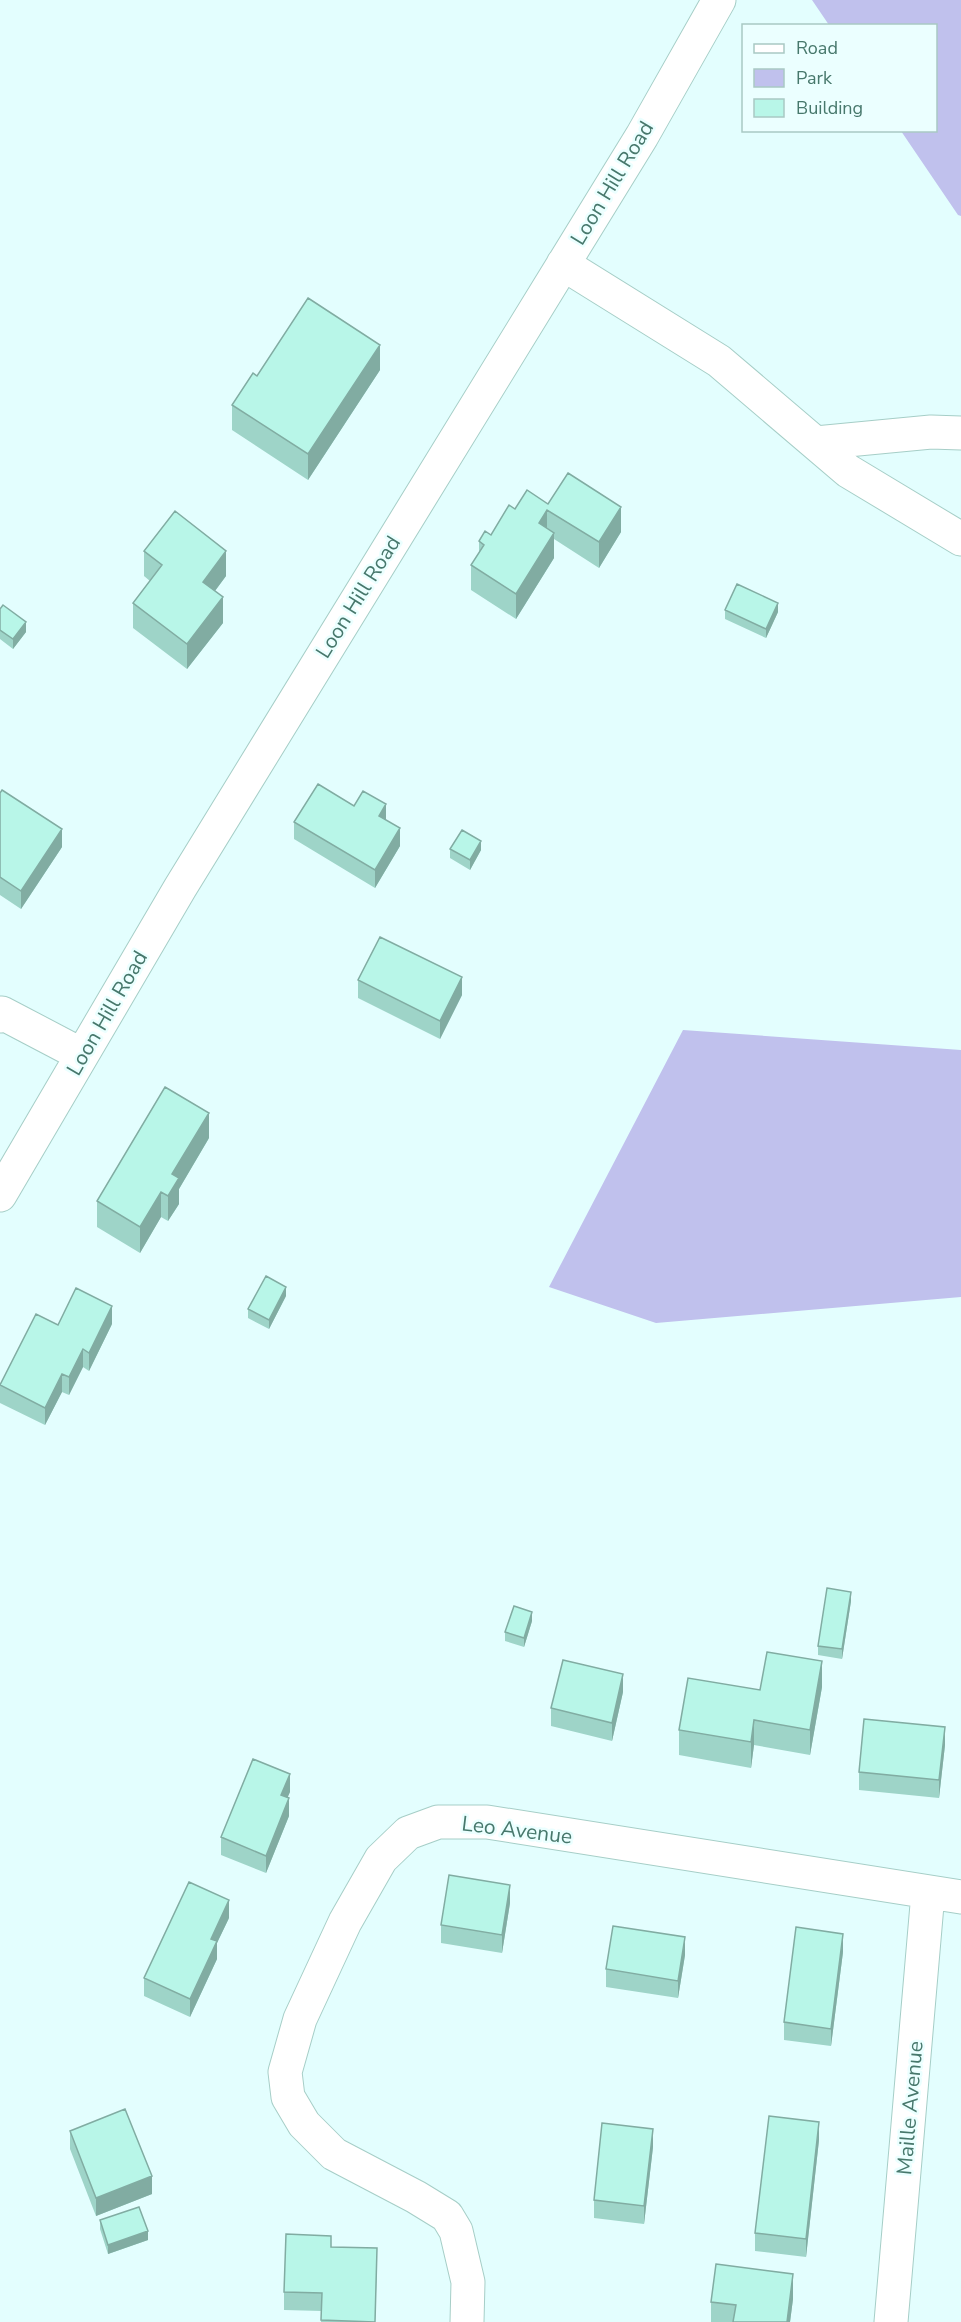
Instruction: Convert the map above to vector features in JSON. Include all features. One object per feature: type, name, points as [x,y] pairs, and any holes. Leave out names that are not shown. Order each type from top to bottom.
[{"type":"street","name":"Loon Hill Road","points":[[0,1196],[186,878],[642,136],[718,0]]},
{"type":"street","points":[[563,264],[719,361],[848,471],[961,539]]},
{"type":"street","points":[[816,443],[931,432],[961,433]]},
{"type":"street","points":[[0,1016],[2,1013],[82,1054]]},
{"type":"street","name":"Leo Avenue","points":[[467,2322],[468,2282],[456,2231],[447,2216],[334,2154],[304,2124],[288,2097],[286,2088],[285,2072],[300,2019],[345,1922],[381,1859],[408,1833],[438,1822],[487,1822],[961,1897]]},
{"type":"street","name":"Maille Avenue","points":[[891,2322],[928,1893]]},
{"type":"green space","points":[[812,0],[961,0],[961,216],[958,215],[902,132],[937,132],[937,24],[828,24]]},
{"type":"green space","points":[[683,1030],[961,1050],[961,1297],[656,1323],[549,1287]]},
{"type":"building","points":[[308,298],[380,345],[308,454],[232,405],[253,373],[257,376]]},
{"type":"building","points":[[568,473],[621,507],[599,542],[547,510],[539,523],[554,533],[516,594],[471,565],[484,545],[479,541],[485,531],[491,535],[509,505],[515,509],[527,490],[548,504]]},
{"type":"building","points":[[175,511],[226,551],[203,582],[223,597],[187,644],[133,603],[162,565],[144,551]]},
{"type":"building","points":[[737,584],[778,603],[766,629],[725,610]]},
{"type":"building","points":[[3,605],[26,622],[13,639],[0,630],[0,609]]},
{"type":"building","points":[[318,784],[354,806],[363,791],[386,804],[379,816],[400,828],[375,870],[294,822]]},
{"type":"building","points":[[2,790],[62,829],[21,891],[0,877],[0,793]]},
{"type":"building","points":[[462,830],[481,841],[470,860],[450,849]]},
{"type":"building","points":[[380,937],[462,977],[440,1021],[358,980]]},
{"type":"building","points":[[165,1087],[209,1113],[172,1174],[179,1178],[168,1196],[161,1192],[140,1227],[97,1201]]},
{"type":"building","points":[[266,1276],[286,1287],[269,1320],[248,1309]]},
{"type":"building","points":[[76,1288],[112,1306],[89,1353],[83,1349],[69,1377],[62,1374],[45,1408],[0,1385],[36,1314],[58,1325]]},
{"type":"building","points":[[827,1588],[851,1592],[842,1649],[818,1646]]},
{"type":"building","points":[[514,1606],[532,1612],[524,1638],[505,1632]]},
{"type":"building","points":[[767,1652],[822,1661],[810,1730],[754,1720],[751,1742],[679,1730],[688,1678],[760,1690]]},
{"type":"building","points":[[563,1660],[623,1674],[612,1723],[551,1708]]},
{"type":"building","points":[[864,1719],[945,1727],[939,1780],[859,1772]]},
{"type":"building","points":[[253,1759],[290,1774],[281,1795],[289,1798],[266,1856],[221,1837]]},
{"type":"building","points":[[449,1875],[510,1885],[502,1935],[441,1925]]},
{"type":"building","points":[[189,1882],[229,1900],[211,1939],[217,1941],[190,1999],[144,1978]]},
{"type":"building","points":[[613,1926],[685,1937],[678,1981],[606,1969]]},
{"type":"building","points":[[796,1927],[843,1934],[831,2029],[784,2022]]},
{"type":"building","points":[[125,2109],[152,2176],[96,2198],[70,2131]]},
{"type":"building","points":[[769,2116],[819,2122],[806,2239],[755,2233]]},
{"type":"building","points":[[602,2123],[653,2129],[644,2206],[594,2200]]},
{"type":"building","points":[[139,2207],[148,2231],[108,2245],[100,2220]]},
{"type":"building","points":[[286,2234],[331,2236],[331,2247],[377,2248],[375,2322],[321,2320],[322,2293],[284,2292]]},
{"type":"building","points":[[716,2264],[793,2274],[787,2322],[733,2322],[736,2305],[711,2302]]}]
